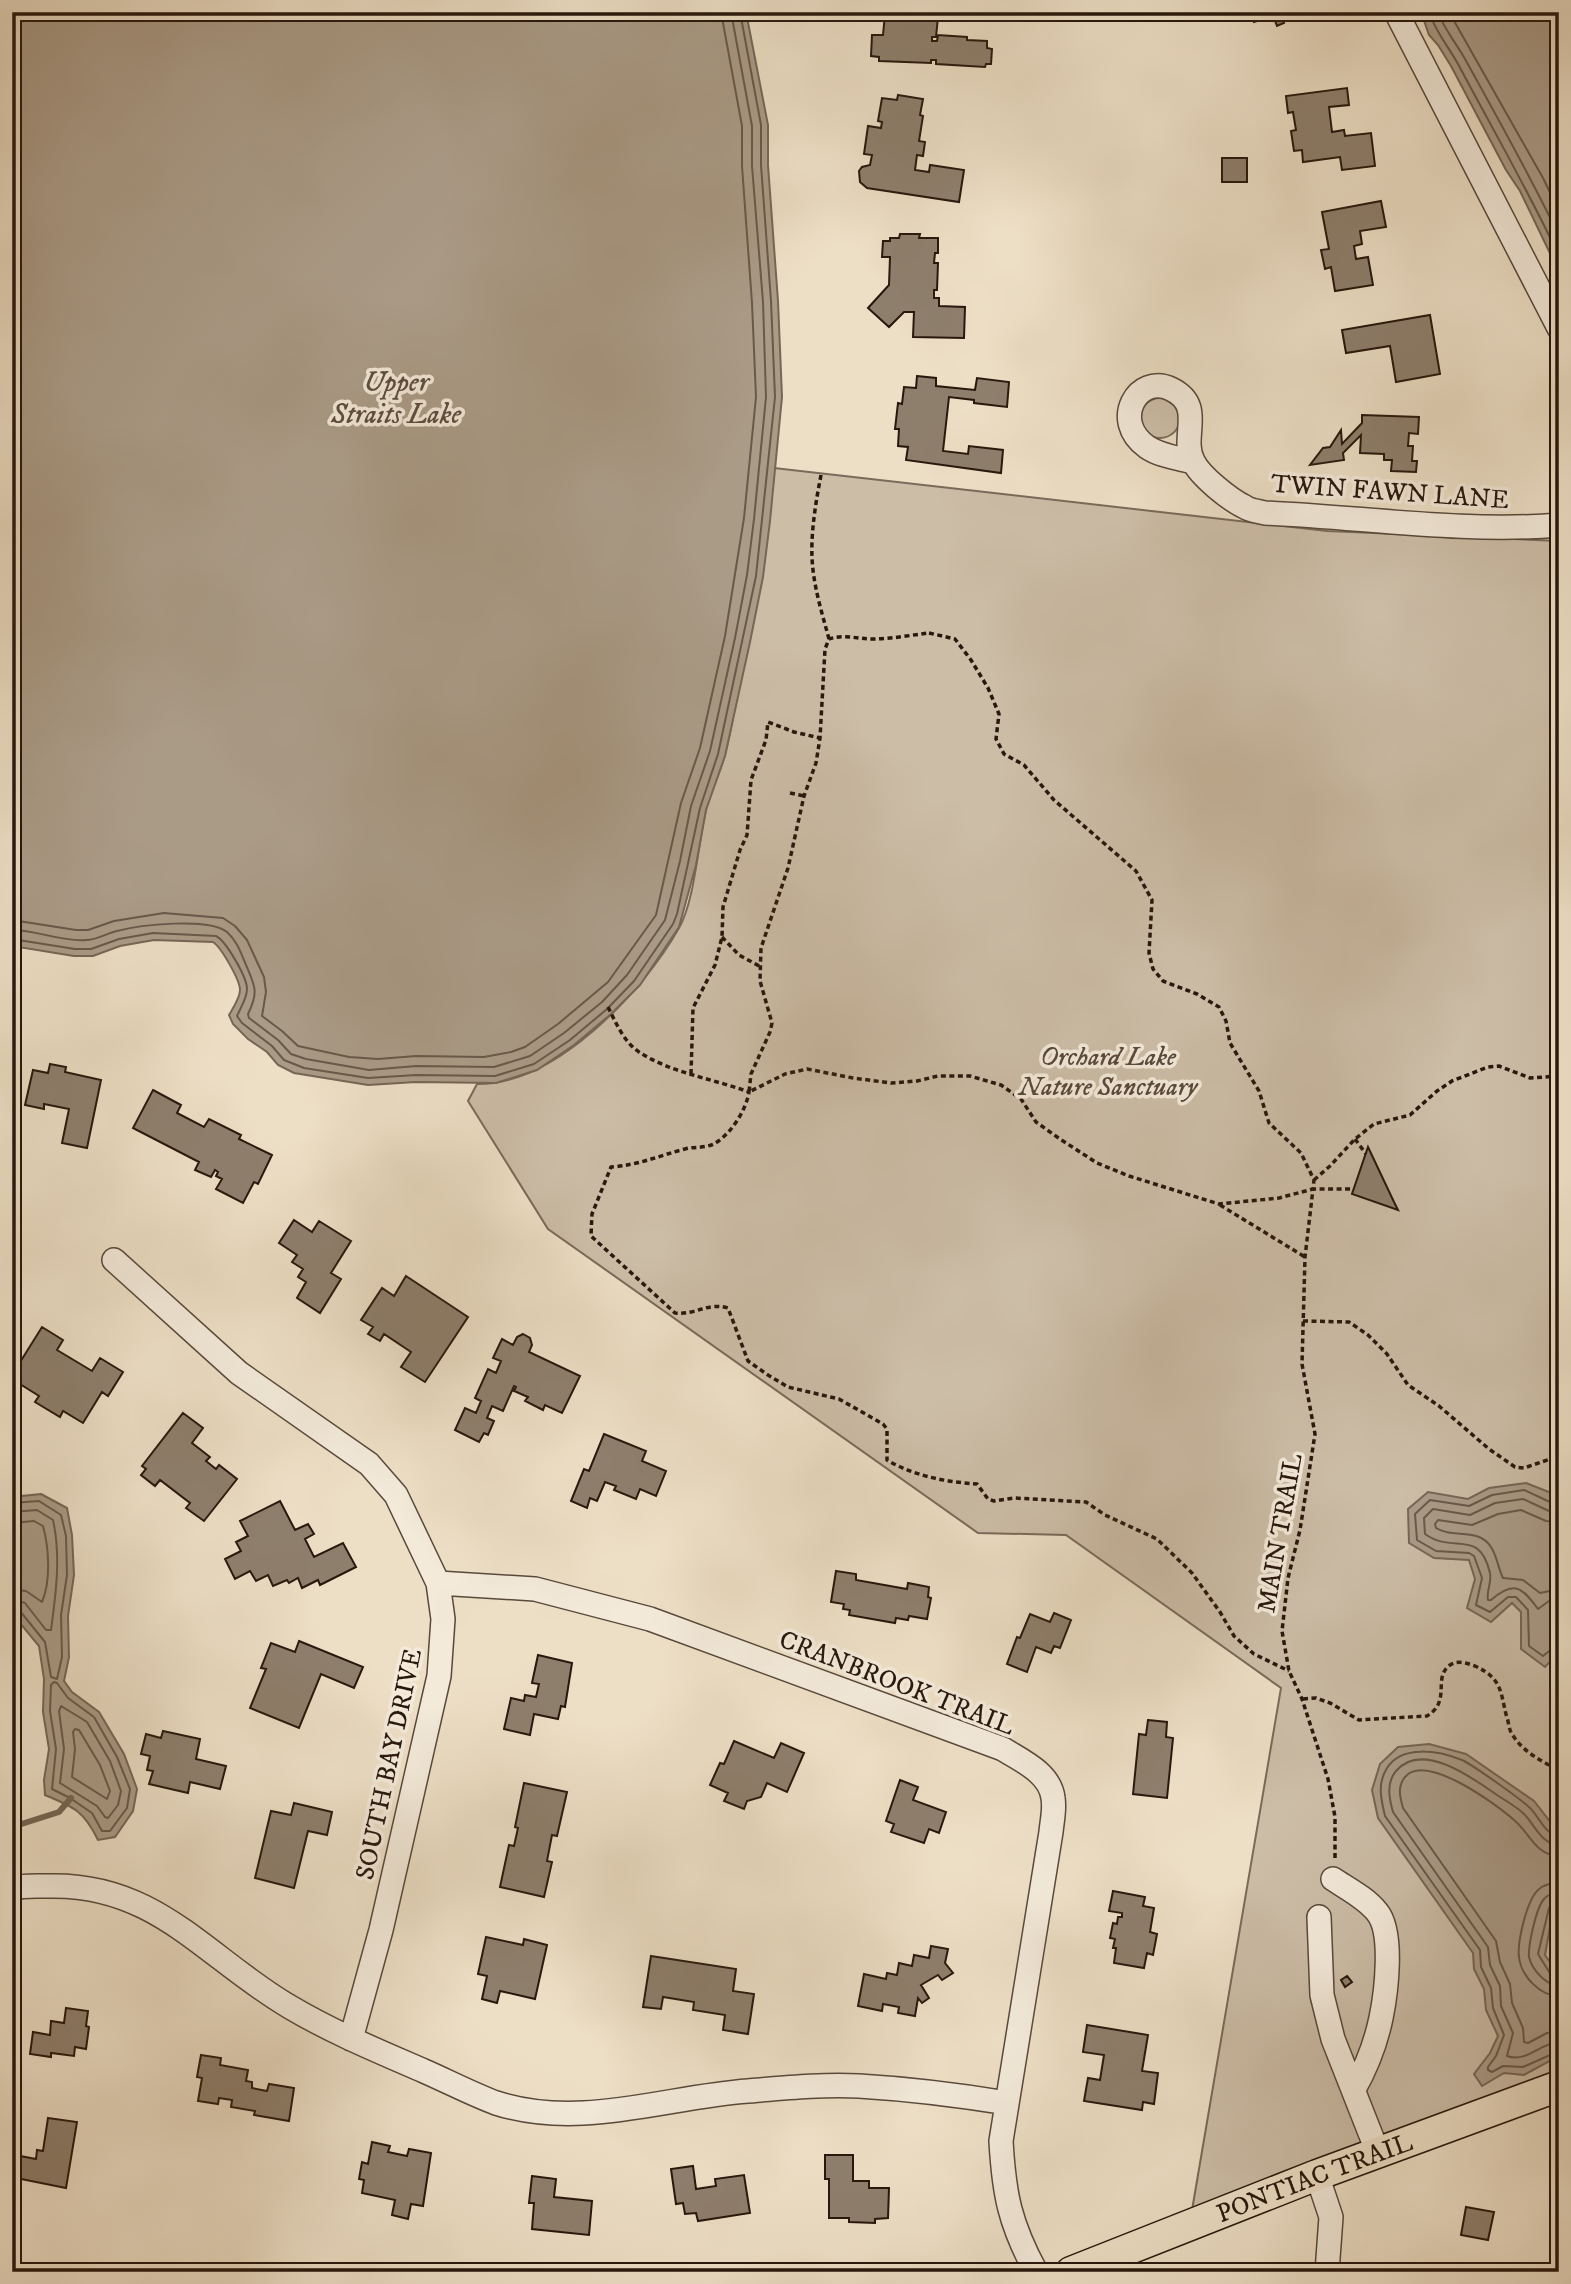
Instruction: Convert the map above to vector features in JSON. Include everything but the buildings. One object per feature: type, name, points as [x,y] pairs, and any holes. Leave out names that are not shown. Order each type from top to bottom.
[{"type":"main road","name":"PONTIAC TRAIL","points":[[1071,2272],[1317,2175],[1559,2086]]},
{"type":"street","points":[[1396,12],[1559,328]]},
{"type":"street","name":"TWIN FAWN LANE","points":[[1193,462],[1221,491],[1235,501],[1247,509],[1265,513],[1523,528],[1559,525]]},
{"type":"street","name":"SOUTH BAY DRIVE","points":[[114,1261],[239,1373],[369,1464],[396,1496],[438,1583],[443,1619],[439,1676],[382,1930],[351,2039]]},
{"type":"street","name":"CRANBROOK TRAIL","points":[[438,1583],[536,1589],[650,1619],[1003,1749],[1046,1779],[1054,1797],[1051,1832],[1001,2141],[1004,2188],[1018,2240],[1036,2272]]},
{"type":"street","points":[[1334,1879],[1378,1913],[1386,1933],[1387,1971],[1381,2019],[1363,2073],[1354,2089]]},
{"type":"street","points":[[12,1888],[74,1885],[121,1896],[165,1917],[290,2007],[351,2039],[497,2103],[540,2112],[577,2113],[628,2109],[746,2091],[856,2086],[931,2091],[1007,2103]]},
{"type":"street","points":[[1319,1917],[1322,1995],[1333,2039],[1378,2153]]},
{"type":"street","points":[[1317,2175],[1331,2217],[1327,2272]]},
{"type":"path","points":[[821,475],[812,557],[820,607],[829,639],[823,660],[820,738],[788,868],[761,947],[760,981],[772,1023],[770,1032],[751,1074],[747,1105],[715,1143],[706,1147],[688,1148],[633,1166],[611,1167],[592,1214],[591,1236],[675,1313],[693,1312],[716,1305],[728,1308],[748,1361],[788,1387],[839,1399],[883,1424],[887,1429],[887,1460],[900,1467],[952,1482],[977,1484],[988,1499],[994,1501],[1014,1498],[1086,1502],[1157,1539],[1192,1573],[1234,1636],[1254,1654],[1289,1671]]},
{"type":"path","points":[[829,639],[850,635],[872,639],[929,633],[948,636],[960,643],[988,688],[999,714],[996,739],[998,747],[1004,754],[1024,765],[1054,800],[1136,871],[1152,900],[1149,953],[1153,970],[1163,981],[1197,994],[1219,1007],[1226,1021],[1230,1043],[1259,1091],[1269,1123],[1301,1153],[1314,1180],[1374,1124],[1410,1115],[1452,1081],[1488,1067],[1510,1069],[1530,1078],[1559,1076]]},
{"type":"path","points":[[691,1074],[693,1008],[715,965],[722,937],[723,908],[747,835],[751,780],[766,740],[768,722],[820,738]]},
{"type":"path","points":[[790,793],[804,796]]},
{"type":"path","points":[[722,937],[739,955],[761,967]]},
{"type":"path","points":[[608,1007],[618,1028],[638,1052],[691,1074],[749,1092],[785,1073],[807,1069],[891,1083],[939,1076],[970,1076],[1001,1085],[1020,1099],[1036,1122],[1097,1163],[1129,1176],[1219,1204],[1304,1258]]},
{"type":"path","points":[[1355,1139],[1366,1154]]},
{"type":"path","name":"MAIN TRAIL","points":[[1314,1180],[1304,1258],[1303,1364],[1315,1434],[1282,1631],[1289,1671],[1302,1699],[1328,1779],[1335,1817],[1334,1879]]},
{"type":"path","points":[[1219,1204],[1279,1198],[1313,1189],[1353,1189]]},
{"type":"path","points":[[1303,1321],[1349,1322],[1368,1335],[1387,1354],[1408,1385],[1439,1406],[1489,1449],[1515,1466],[1524,1468],[1559,1456]]},
{"type":"path","points":[[1302,1699],[1316,1698],[1330,1703],[1359,1720],[1427,1716],[1436,1711],[1441,1703],[1444,1672],[1448,1666],[1457,1662],[1468,1663],[1486,1671],[1498,1682],[1511,1733],[1535,1759],[1559,1770]]},
{"type":"green space","points":[[1160,398],[1168,399],[1174,404],[1179,410],[1179,426],[1174,432],[1168,437],[1160,438],[1152,437],[1146,432],[1141,426],[1140,418],[1141,410],[1146,404],[1152,399]]},
{"type":"green space","name":"Orchard Lake Nature Sanctuary","points":[[774,468],[1327,531],[1559,541],[1559,2077],[1191,2216],[1281,1688],[1066,1535],[978,1533],[548,1229],[468,1101],[477,1084],[507,1080],[536,1069],[566,1052],[594,1030],[643,980],[679,928],[689,902],[706,810],[730,736],[761,573]]},
{"type":"water","name":"Upper Straits Lake","points":[[12,12],[746,12],[768,125],[782,397],[763,577],[725,756],[706,810],[696,865],[679,927],[640,985],[574,1045],[537,1070],[496,1083],[416,1082],[368,1085],[294,1073],[278,1065],[267,1052],[233,1024],[229,1015],[239,996],[239,985],[225,957],[213,942],[154,940],[120,946],[93,956],[74,956],[12,946]]},
{"type":"water","points":[[1421,12],[1559,12],[1559,272],[1520,191],[1506,170],[1451,66],[1429,35]]},
{"type":"water","points":[[1526,1483],[1559,1496],[1559,1582],[1555,1624],[1559,1634],[1559,1652],[1545,1667],[1521,1649],[1521,1612],[1512,1603],[1491,1622],[1467,1608],[1475,1579],[1469,1560],[1434,1558],[1409,1543],[1408,1509],[1428,1492],[1468,1499],[1489,1488]]},
{"type":"water","points":[[41,1494],[67,1508],[72,1535],[74,1575],[68,1616],[69,1657],[64,1681],[72,1692],[99,1712],[124,1754],[137,1789],[133,1811],[115,1837],[98,1840],[83,1816],[64,1803],[45,1795],[44,1780],[49,1749],[43,1712],[44,1679],[39,1646],[19,1622],[12,1608],[12,1497]]},
{"type":"water","points":[[1429,1744],[1466,1754],[1534,1801],[1555,1828],[1559,1849],[1559,1901],[1550,1927],[1545,1955],[1559,1974],[1559,2056],[1524,2075],[1504,2073],[1482,2086],[1474,2074],[1490,2053],[1498,2036],[1486,2010],[1484,1989],[1474,1969],[1473,1953],[1378,1818],[1372,1790],[1380,1764],[1398,1747]]},
{"type":"waterway","points":[[12,1030],[12,1044]]},
{"type":"waterway","points":[[12,1827],[59,1812],[71,1798]]}]
